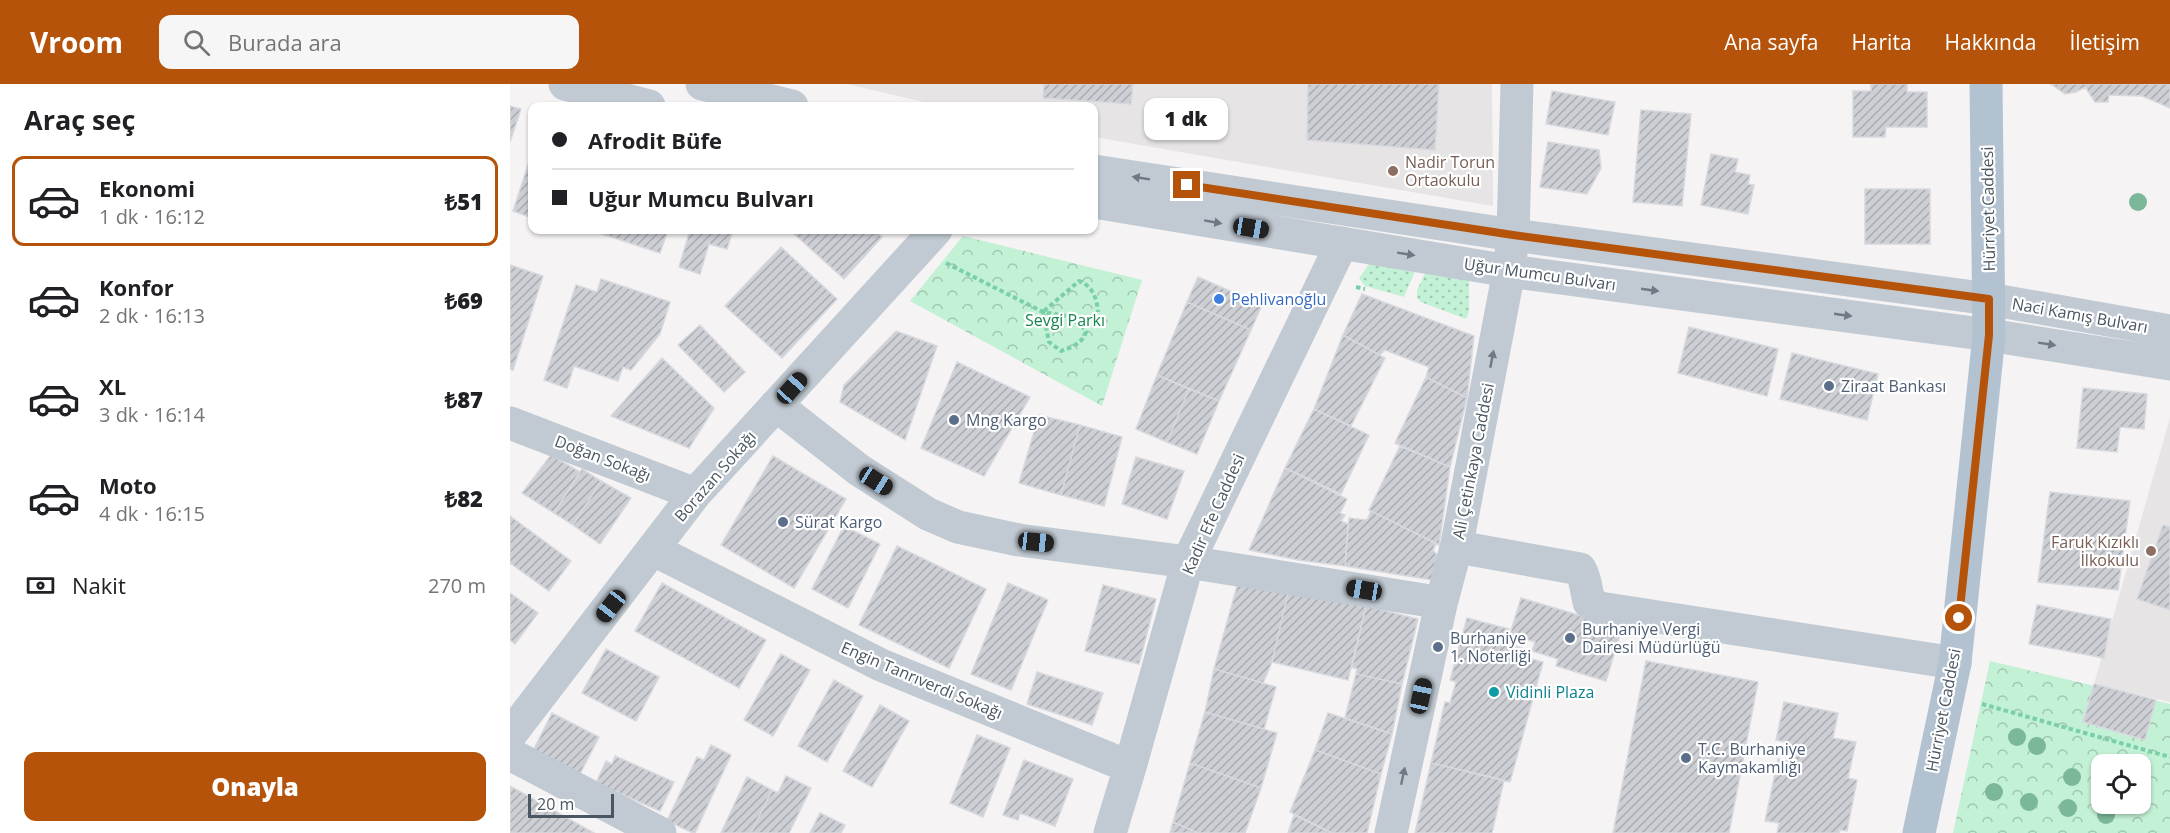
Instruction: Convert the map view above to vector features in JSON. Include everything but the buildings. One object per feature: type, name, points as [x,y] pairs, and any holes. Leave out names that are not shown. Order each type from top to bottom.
[{"type":"main road","name":"Hürriyet Caddesi","points":[[1919,833],[1955,663],[1989,335],[1986,84]]},
{"type":"street","points":[[565,84],[633,102]]},
{"type":"street","points":[[648,84],[648,102]]},
{"type":"street","points":[[702,84],[776,102]]},
{"type":"street","name":"Ali Çetinkaya Caddesi","points":[[1391,833],[1441,604],[1457,544],[1509,271],[1513,235],[1517,84]]},
{"type":"street","points":[[1098,172],[1513,235],[1989,299]]},
{"type":"street","name":"Uğur Mumcu Bulvarı","points":[[1098,203],[1509,271],[1989,335]]},
{"type":"street","name":"Borazan Sokağı","points":[[510,735],[695,494],[932,234]]},
{"type":"street","name":"Kadir Efe Caddesi","points":[[1110,833],[1188,562],[1342,243]]},
{"type":"street","name":"Naci Kamış Bulvarı","points":[[1989,299],[2170,331]]},
{"type":"street","name":"Naci Kamış Bulvarı","points":[[1989,335],[2170,364]]},
{"type":"street","points":[[777,405],[859,470],[928,514],[958,526],[1019,540],[1188,562],[1441,604]]},
{"type":"street","name":"Doğan Sokağı","points":[[510,423],[695,494]]},
{"type":"street","points":[[1457,544],[1469,549],[1580,569],[1585,577],[1589,602],[1600,608],[1955,663]]},
{"type":"street","name":"Engin Tanrıverdi Sokağı","points":[[654,550],[881,665],[1130,766]]},
{"type":"street","points":[[510,754],[660,833]]},
{"type":"path","points":[[942,261],[1043,312],[1066,316],[1074,320],[1086,332],[1084,339],[1073,347],[1061,351],[1056,348],[1049,342],[1043,312]]},
{"type":"path","points":[[1043,312],[1080,281],[1094,293],[1098,312]]},
{"type":"path","points":[[1982,704],[2170,757]]},
{"type":"shaded area","name":"Nadir Torun Ortaokulu","points":[[847,84],[1492,84],[1493,206],[1098,138],[1098,102],[924,102]]},
{"type":"shaded area","name":"Faruk Kızıklı İlkokulu","points":[[2170,418],[2170,702],[2094,684]]},
{"type":"green space","name":"Sevgi Parkı","points":[[963,236],[1142,280],[1102,406],[910,301]]},
{"type":"green space","points":[[1372,260],[1418,264],[1404,297],[1365,286],[1359,278]]},
{"type":"green space","points":[[1429,265],[1469,277],[1469,312],[1466,319],[1421,302],[1417,298],[1417,290]]},
{"type":"green space","points":[[1990,661],[2170,704],[2170,833],[1953,833]]},
{"type":"place","name":"Nadir Torun Ortaokulu","points":[[1393,171]]},
{"type":"place","name":"Pehlivanoğlu","points":[[1219,299]]},
{"type":"place","name":"Ziraat Bankası","points":[[1829,386]]},
{"type":"place","name":"Mng Kargo","points":[[954,420]]},
{"type":"place","name":"Sürat Kargo","points":[[783,522]]},
{"type":"place","name":"Faruk Kızıklı İlkokulu","points":[[2151,551]]},
{"type":"place","name":"Burhaniye Vergi Dairesi Müdürlüğü","points":[[1570,638]]},
{"type":"place","name":"Burhaniye 1. Noterliği","points":[[1438,647]]},
{"type":"place","name":"Vidinli Plaza","points":[[1494,692]]},
{"type":"place","name":"T.C. Burhaniye Kaymakamlığı","points":[[1686,758]]},
{"type":"route","points":[[1187,185],[1513,235],[1989,299],[1989,335],[1959,618]]}]
